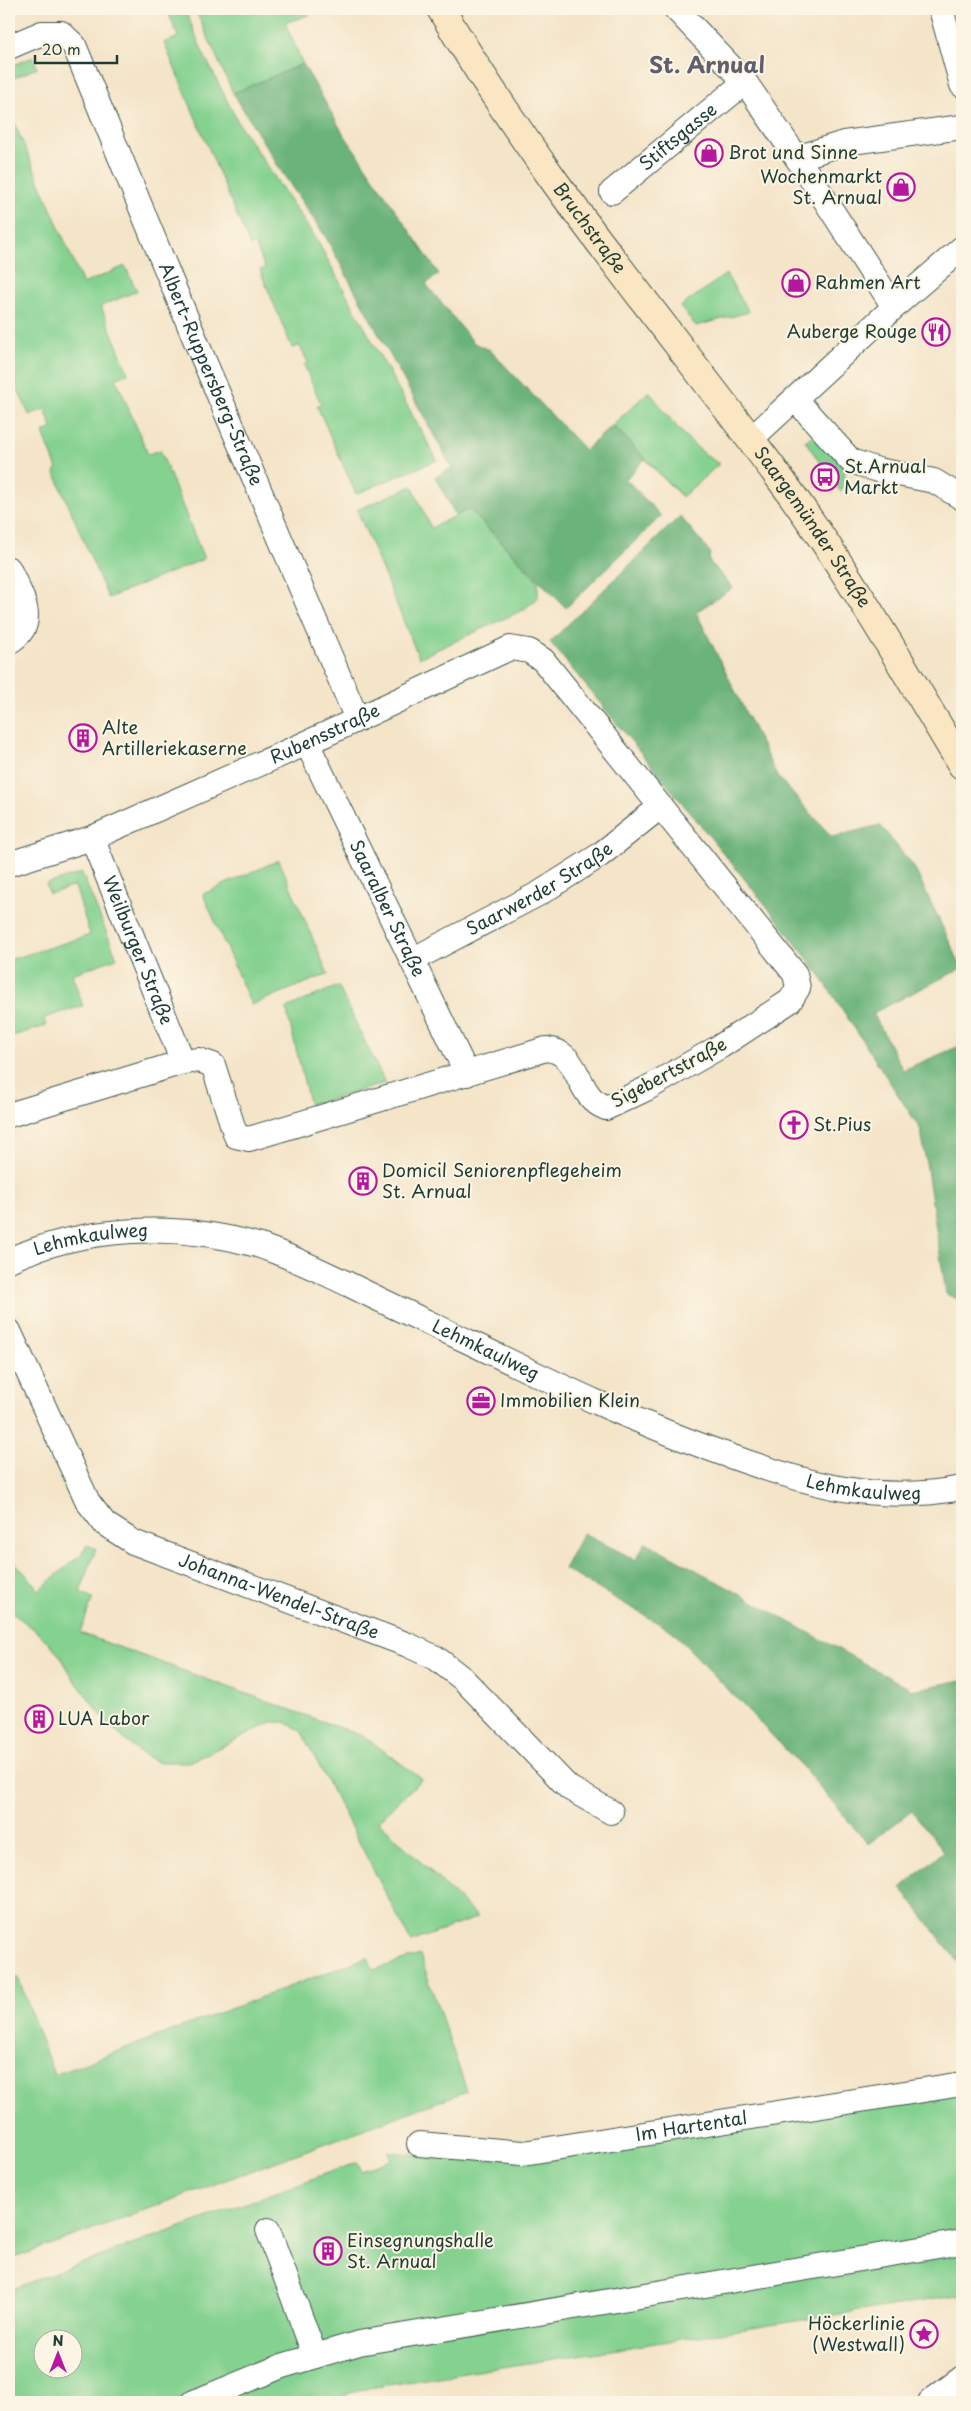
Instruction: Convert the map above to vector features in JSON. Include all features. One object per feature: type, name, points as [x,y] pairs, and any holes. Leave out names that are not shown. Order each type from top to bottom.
[{"type":"street","name":"Bruchstraße","points":[[441,9],[524,140],[638,296],[750,440]]},
{"type":"street","points":[[676,9],[745,82],[797,158],[894,308]]},
{"type":"street","points":[[942,9],[962,85]]},
{"type":"street","name":"Albert-Ruppersberg-Straße","points":[[9,47],[42,32],[61,32],[74,45],[200,353],[358,719]]},
{"type":"street","name":"Stiftsgasse","points":[[612,192],[745,82]]},
{"type":"street","points":[[797,158],[844,143],[962,126]]},
{"type":"street","name":"Saargemünder Straße","points":[[962,248],[750,440],[814,528],[962,766]]},
{"type":"street","points":[[796,400],[851,462],[878,470],[934,481],[962,498]]},
{"type":"street","points":[[9,569],[27,613],[26,625],[15,639]]},
{"type":"street","name":"Rubensstraße","points":[[9,864],[92,838],[307,743],[510,648],[529,651]]},
{"type":"street","name":"Sigebertstraße","points":[[183,1062],[199,1060],[213,1066],[236,1136],[249,1139],[546,1049],[557,1050],[567,1057],[588,1097],[598,1105],[606,1108],[646,1089],[721,1046],[790,1001],[798,988],[795,974],[543,660],[529,651]]},
{"type":"street","name":"Saaralber Straße","points":[[307,743],[467,1074]]},
{"type":"street","name":"Saarwerder Straße","points":[[412,960],[540,893],[600,855],[660,806]]},
{"type":"street","name":"Weilburger Straße","points":[[92,838],[183,1062]]},
{"type":"street","points":[[9,1115],[183,1062]]},
{"type":"street","name":"Lehmkaulweg","points":[[9,1260],[53,1243],[99,1234],[138,1230],[185,1232],[258,1246],[306,1264],[572,1392],[680,1438],[784,1476],[829,1487],[870,1494],[903,1495],[962,1488]]},
{"type":"street","name":"Johanna-Wendel-Straße","points":[[9,1331],[88,1502],[105,1524],[133,1542],[408,1645],[436,1658],[463,1679],[569,1788],[612,1812]]},
{"type":"street","name":"Im Hartental","points":[[419,2144],[523,2153],[962,2084]]},
{"type":"street","points":[[268,2230],[314,2356]]},
{"type":"street","points":[[194,2402],[282,2366],[359,2343],[962,2242]]},
{"type":"street","points":[[930,2402],[962,2378]]},
{"type":"green space","points":[[167,9],[185,9],[203,53],[239,124],[318,242],[437,460],[356,494],[317,406],[321,404],[304,365],[308,363],[300,346],[292,348],[260,270],[265,268],[255,244],[250,246],[164,43],[178,37]]},
{"type":"green space","points":[[195,9],[307,9],[309,15],[285,23],[303,64],[233,93]]},
{"type":"green space","points":[[33,57],[37,68],[9,80],[9,67]]},
{"type":"green space","points":[[303,64],[343,133],[439,274],[426,284],[474,343],[490,350],[585,450],[613,425],[682,497],[645,459],[626,479],[661,516],[566,608],[469,509],[456,516],[435,477],[452,468],[325,236],[283,174],[233,93]]},
{"type":"green space","points":[[9,110],[83,284],[125,266],[137,291],[101,306],[128,373],[116,379],[148,454],[160,450],[204,559],[108,598],[54,471],[57,469],[43,433],[52,428],[45,409],[29,415],[9,368]]},
{"type":"green space","points":[[726,274],[749,312],[696,326],[680,307]]},
{"type":"green space","points":[[649,391],[689,440],[719,464],[682,497],[613,425]]},
{"type":"green space","points":[[815,433],[846,467],[842,490],[840,491],[805,441]]},
{"type":"green space","points":[[412,486],[431,528],[469,509],[538,581],[538,598],[523,610],[419,658],[357,510]]},
{"type":"green space","points":[[680,516],[710,552],[709,561],[733,588],[696,612],[777,776],[832,837],[880,825],[914,867],[962,968],[873,1013],[903,1070],[962,1045],[962,1301],[946,1294],[921,1130],[819,974],[769,909],[550,642]]},
{"type":"green space","points":[[279,860],[328,974],[251,1005],[203,894]]},
{"type":"green space","points":[[82,873],[117,958],[72,974],[83,1006],[44,1018],[46,1026],[9,1037],[9,960],[90,935],[75,886],[49,894],[46,884]]},
{"type":"green space","points":[[338,986],[385,1083],[310,1106],[286,1008]]},
{"type":"green space","points":[[583,1533],[636,1560],[646,1542],[912,1690],[962,1680],[962,1967],[901,1888],[944,1851],[912,1811],[868,1844],[807,1772],[672,1631],[564,1569]]},
{"type":"green space","points":[[87,1545],[96,1549],[80,1592],[93,1598],[80,1633],[365,1737],[422,1779],[378,1821],[478,1917],[411,1942],[301,1731],[285,1722],[272,1722],[190,1762],[157,1762],[137,1751],[108,1724],[73,1678],[61,1657],[40,1634],[9,1610],[9,1555],[39,1590],[80,1555]]},
{"type":"green space","points":[[420,1955],[467,2091],[9,2260],[9,1981],[18,1977],[54,2075],[368,1957],[373,1970]]},
{"type":"green space","points":[[962,2093],[962,2295],[369,2388],[319,2402],[9,2402],[9,2290],[358,2162],[361,2171],[391,2160],[388,2152],[490,2160]]},
{"type":"place","name":"Brot und Sinne","points":[[709,153]]},
{"type":"place","name":"Wochenmarkt St. Arnual","points":[[901,187]]},
{"type":"place","name":"Rahmen Art","points":[[796,283]]},
{"type":"place","name":"Auberge Rouge","points":[[936,332]]},
{"type":"place","name":"St.Arnual Markt","points":[[825,477]]},
{"type":"place","name":"Alte Artilleriekaserne","points":[[83,738]]},
{"type":"place","name":"St.Pius","points":[[794,1125]]},
{"type":"place","name":"Domicil Seniorenpflegeheim St. Arnual","points":[[363,1181]]},
{"type":"place","name":"Immobilien Klein","points":[[481,1401]]},
{"type":"place","name":"LUA Labor","points":[[39,1719]]},
{"type":"place","name":"Einsegnungshalle St. Arnual","points":[[328,2251]]},
{"type":"place","name":"Höckerlinie (Westwall)","points":[[924,2334]]},
{"type":"district","name":"St. Arnual","points":[[707,65]]}]
